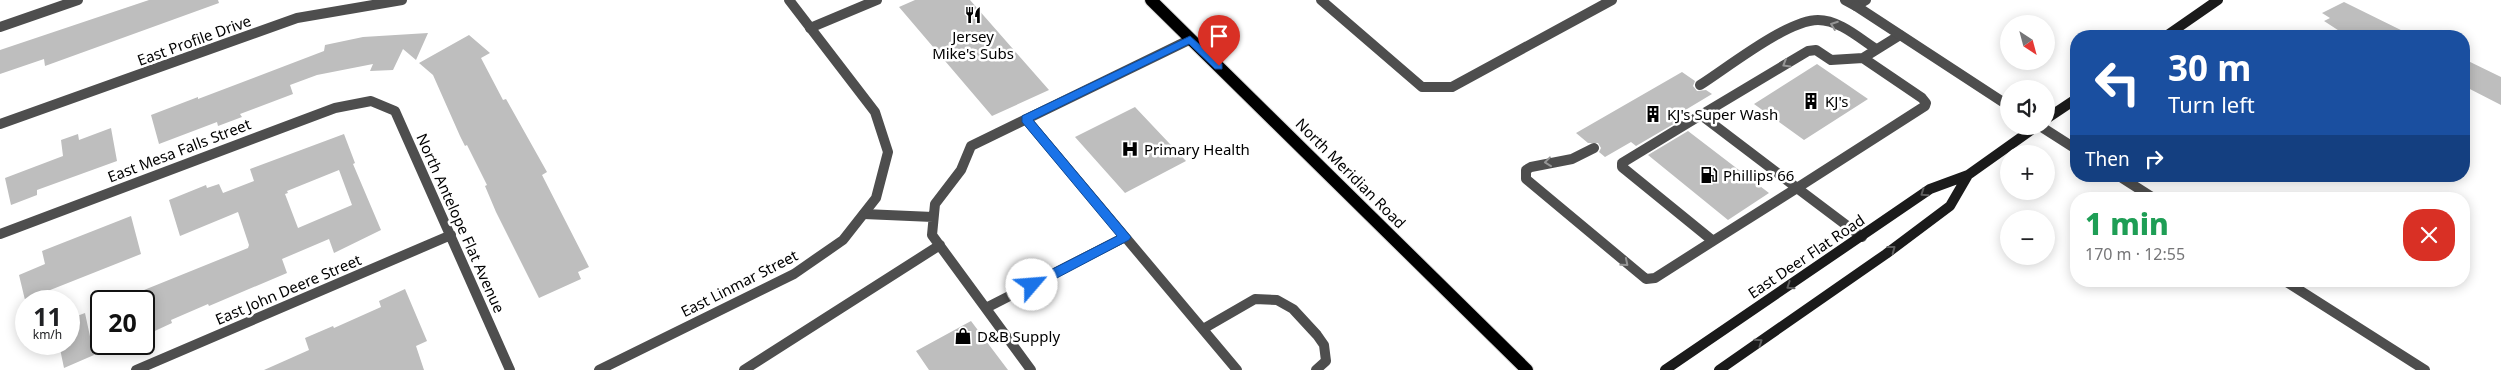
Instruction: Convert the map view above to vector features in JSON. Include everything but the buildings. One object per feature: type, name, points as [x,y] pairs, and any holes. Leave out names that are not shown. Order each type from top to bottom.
[{"type":"main road","name":"North Meridian Road","points":[[1151,0],[1527,370]]},
{"type":"main road","points":[[2175,30],[2218,0]]},
{"type":"main road","points":[[2055,114],[2070,103]]},
{"type":"main road","name":"East Deer Flat Road","points":[[1665,370],[1930,189],[1968,175],[2024,135]]},
{"type":"main road","name":"East Deer Flat Road","points":[[1719,370],[1886,254],[1950,206],[1968,175]]},
{"type":"street","points":[[0,27],[78,0]]},
{"type":"street","name":"East Profile Drive","points":[[0,124],[297,18],[402,0]]},
{"type":"street","points":[[789,0],[810,28],[876,0]]},
{"type":"street","points":[[1321,0],[1422,87],[1452,87],[1612,0]]},
{"type":"street","points":[[1845,0],[2000,100]]},
{"type":"street","points":[[1856,6],[1866,0]]},
{"type":"street","points":[[1700,85],[1777,36],[1811,21],[1824,21],[1840,26],[1876,49]]},
{"type":"street","name":"East Linmar Street","points":[[599,370],[794,274],[843,240],[876,198],[888,152],[875,112],[810,28]]},
{"type":"street","points":[[1713,241],[1622,167],[1624,160],[1808,51],[1816,50],[1831,60],[1863,58],[1900,35]]},
{"type":"street","points":[[1031,370],[932,234],[935,204],[961,170],[971,146],[1190,39]]},
{"type":"street","points":[[1594,148],[1573,158],[1530,166],[1526,170],[1526,179],[1638,274],[1646,279],[1655,278],[1926,103],[1922,98],[1863,58]]},
{"type":"street","name":"East Mesa Falls Street","points":[[0,234],[334,108],[371,101]]},
{"type":"street","name":"North Antelope Flat Avenue","points":[[371,101],[395,111],[510,370]]},
{"type":"street","points":[[1701,115],[1862,237]]},
{"type":"street","points":[[1026,119],[1237,370]]},
{"type":"street","points":[[2054,135],[2070,145]]},
{"type":"street","points":[[2128,182],[2144,192]]},
{"type":"street","points":[[864,214],[933,217]]},
{"type":"street","name":"East John Deere Street","points":[[136,370],[451,235]]},
{"type":"street","points":[[986,308],[1125,237]]},
{"type":"street","points":[[744,370],[940,245]]},
{"type":"street","points":[[2295,287],[2426,370]]},
{"type":"street","points":[[1203,329],[1255,299],[1277,300],[1293,309],[1324,345],[1326,361],[1316,370]]},
{"type":"place","name":"Jersey Mike's Subs","points":[[973,15]]},
{"type":"place","name":"KJ's","points":[[1811,101]]},
{"type":"place","name":"KJ's Super Wash","points":[[1653,114]]},
{"type":"place","name":"Primary Health","points":[[1130,149]]},
{"type":"place","name":"Phillips 66","points":[[1709,175]]},
{"type":"place","name":"D&B Supply","points":[[963,336]]},
{"type":"route","points":[[1032,285],[1125,237],[1026,119],[1190,39],[1219,66]]}]
